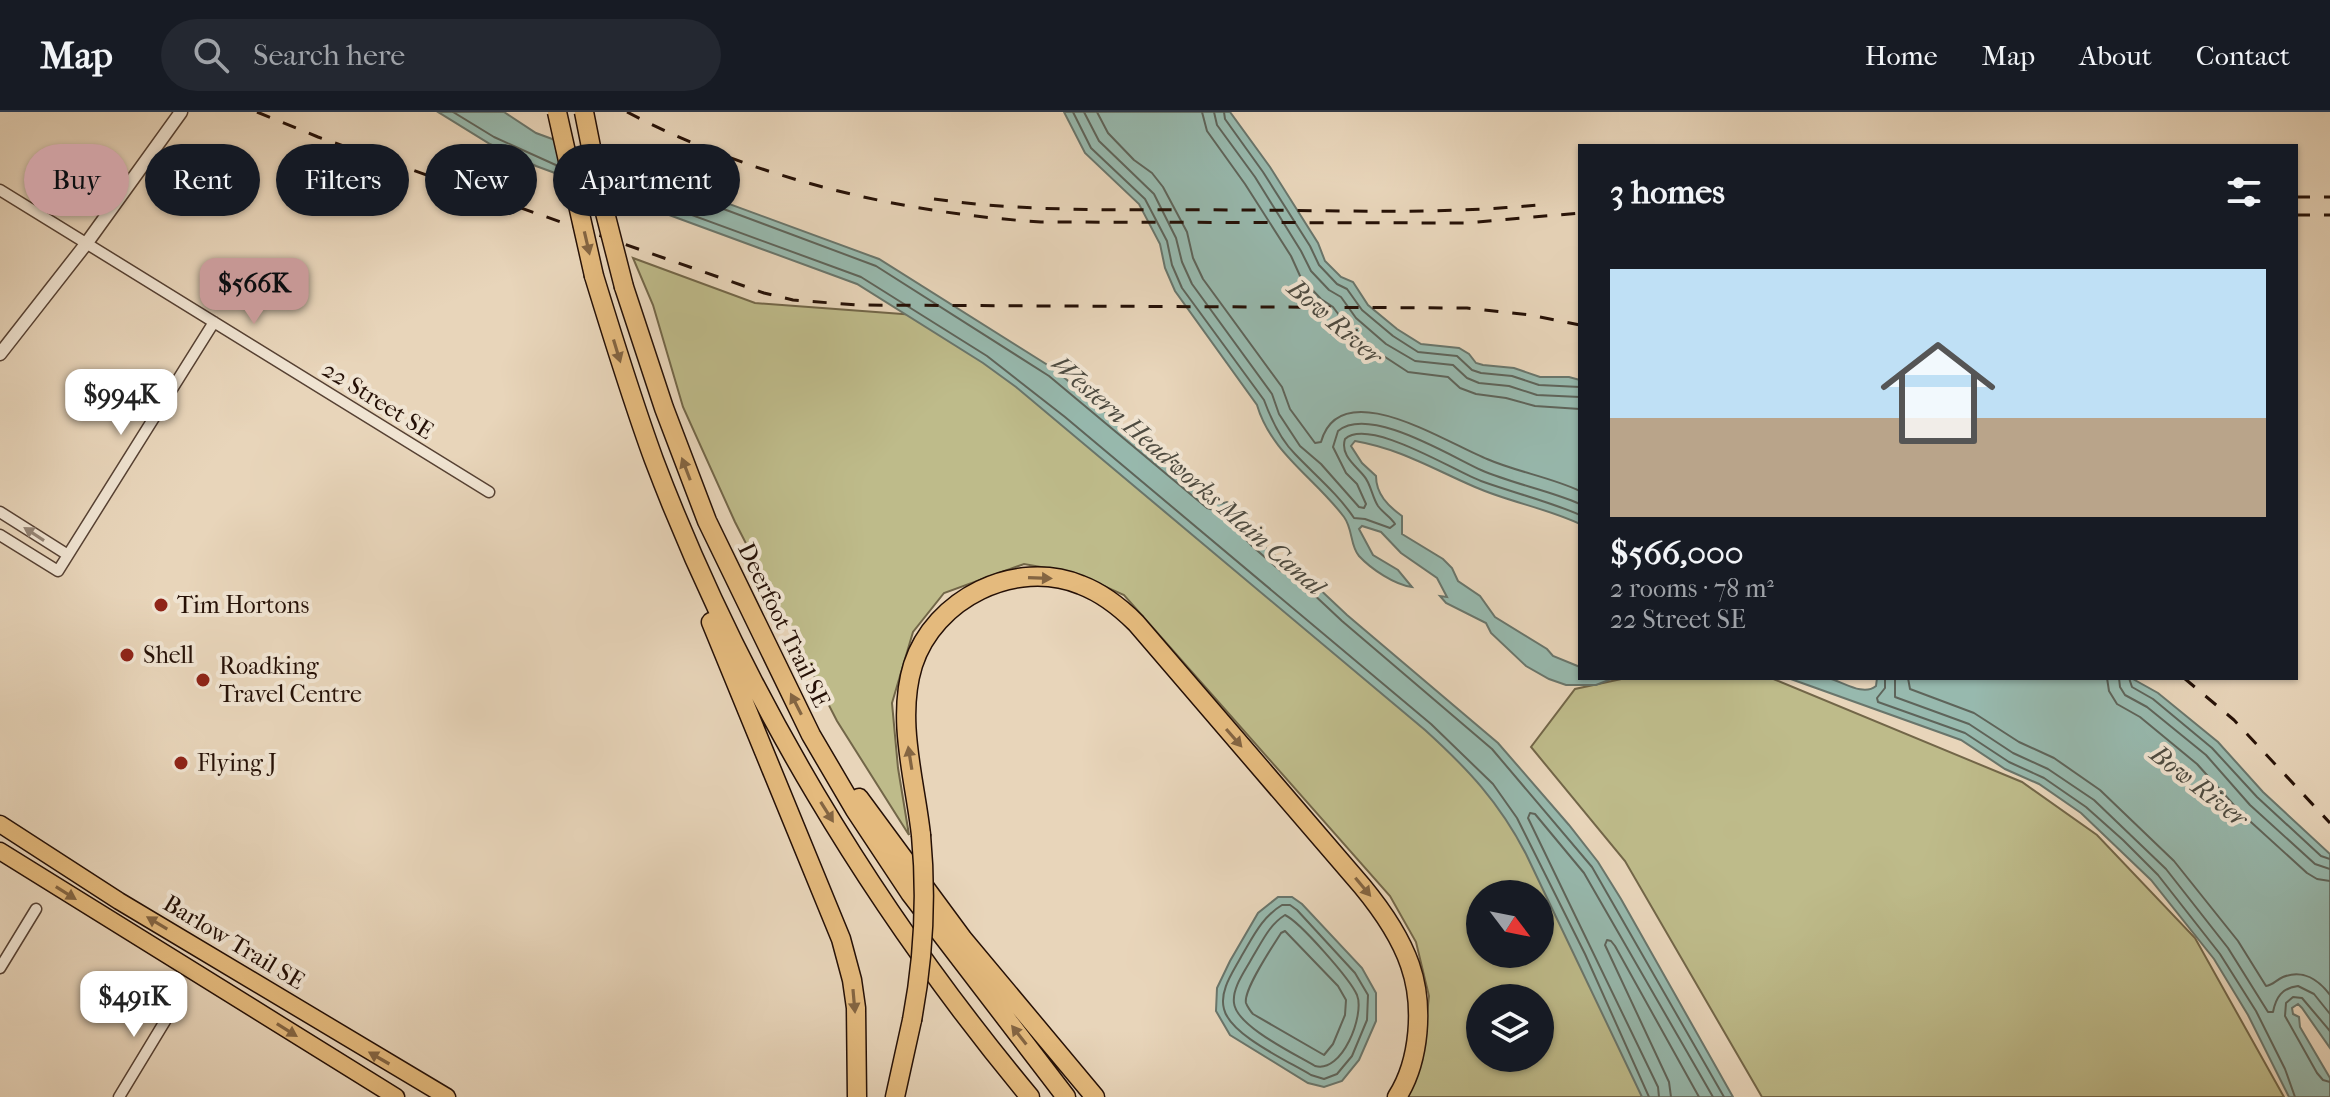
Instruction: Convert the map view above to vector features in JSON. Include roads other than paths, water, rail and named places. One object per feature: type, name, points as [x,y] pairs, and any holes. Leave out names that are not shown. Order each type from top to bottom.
[{"type":"highway","points":[[557,112],[594,276],[654,460],[742,661],[779,731],[887,908],[1030,1097]]},
{"type":"highway","name":"Deerfoot Trail SE","points":[[584,112],[624,287],[664,408],[707,521],[811,735],[903,883],[1066,1097]]},
{"type":"highway","points":[[699,568],[713,628],[841,939],[856,1008],[857,1097]]},
{"type":"highway","points":[[895,1097],[922,970],[925,931],[921,835],[909,752],[907,702],[913,665],[923,643],[954,604],[1005,580],[1055,579],[1080,584],[1097,593],[1136,623],[1362,886],[1390,925],[1410,966],[1417,1007],[1410,1069],[1397,1097]]},
{"type":"highway","points":[[811,735],[963,939],[1095,1097]]},
{"type":"highway","points":[[849,1097],[856,1064]]},
{"type":"main road","name":"Barlow Trail SE","points":[[0,824],[132,909],[447,1097]]},
{"type":"main road","name":"Barlow Trail SE","points":[[0,851],[396,1097]]},
{"type":"street","points":[[0,354],[86,244],[181,112]]},
{"type":"street","name":"22 Street SE","points":[[0,190],[489,492]]},
{"type":"street","points":[[0,535],[58,571],[214,322]]},
{"type":"street","points":[[0,512],[68,555]]},
{"type":"street","points":[[0,968],[36,909]]},
{"type":"street","points":[[119,1097],[179,998]]},
{"type":"water","points":[[438,112],[504,112],[536,133],[566,144],[553,144],[553,172],[537,166],[537,144],[490,144]]},
{"type":"water","name":"Bow River","points":[[1064,112],[1230,112],[1270,167],[1318,243],[1325,261],[1341,277],[1353,282],[1368,305],[1397,329],[1421,344],[1459,348],[1476,363],[1483,365],[1514,368],[1540,377],[1578,379],[1578,523],[1488,492],[1387,449],[1355,441],[1351,446],[1362,463],[1376,476],[1384,499],[1402,516],[1402,534],[1443,559],[1458,581],[1480,596],[1495,617],[1547,649],[1553,656],[1578,666],[1578,680],[1609,680],[1596,685],[1566,685],[1526,666],[1491,633],[1486,623],[1446,603],[1440,596],[1447,597],[1437,578],[1401,553],[1381,532],[1362,526],[1359,529],[1373,555],[1398,570],[1412,587],[1384,576],[1359,556],[1344,517],[1272,437],[1257,405],[1175,291],[1165,268],[1160,244],[1139,204],[1085,153]]},
{"type":"water","points":[[740,208],[879,259],[1054,369],[1212,502],[1237,506],[1248,519],[1247,527],[1257,540],[1287,566],[1294,565],[1347,615],[1498,743],[1569,825],[1598,862],[1621,899],[1733,1097],[1642,1097],[1554,913],[1554,880],[1538,880],[1505,818],[1482,787],[1455,759],[1425,730],[1016,387],[857,284],[672,216],[740,216]]},
{"type":"water","name":"Bow River","points":[[1794,680],[1834,680],[1865,690],[1876,686],[1877,680],[2135,680],[2158,693],[2218,742],[2263,792],[2330,854],[2330,1048],[2302,1008],[2298,1004],[2292,1008],[2330,1078],[2330,1097],[2289,1097],[2248,1015],[2214,959],[2151,880],[2081,813],[2039,784],[2005,769],[1961,740]]},
{"type":"water","points":[[1278,897],[1292,897],[1302,904],[1362,968],[1376,993],[1376,1021],[1359,1060],[1342,1081],[1324,1087],[1308,1083],[1230,1035],[1216,1011],[1217,988],[1230,961],[1258,913]]},
{"type":"railway","points":[[257,112],[318,137],[764,293],[793,300],[857,305],[1467,308],[1578,325]]},
{"type":"railway","points":[[627,112],[725,156],[776,173],[881,201],[988,217],[1041,222],[1465,223],[1578,213]]},
{"type":"railway","points":[[2298,197],[2330,197]]},
{"type":"railway","points":[[934,199],[1008,206],[1120,210],[1423,211],[1537,205]]},
{"type":"railway","points":[[2298,215],[2330,215]]},
{"type":"railway","points":[[2186,680],[2234,720],[2330,823]]},
{"type":"place","name":"Tim Hortons","points":[[161,605]]},
{"type":"place","name":"Shell","points":[[127,655]]},
{"type":"place","name":"Roadking Travel Centre","points":[[203,680]]},
{"type":"place","name":"Flying J","points":[[181,763]]},
{"type":"water label","name":"Western Headworks Main Canal","points":[[1188,475]]}]
